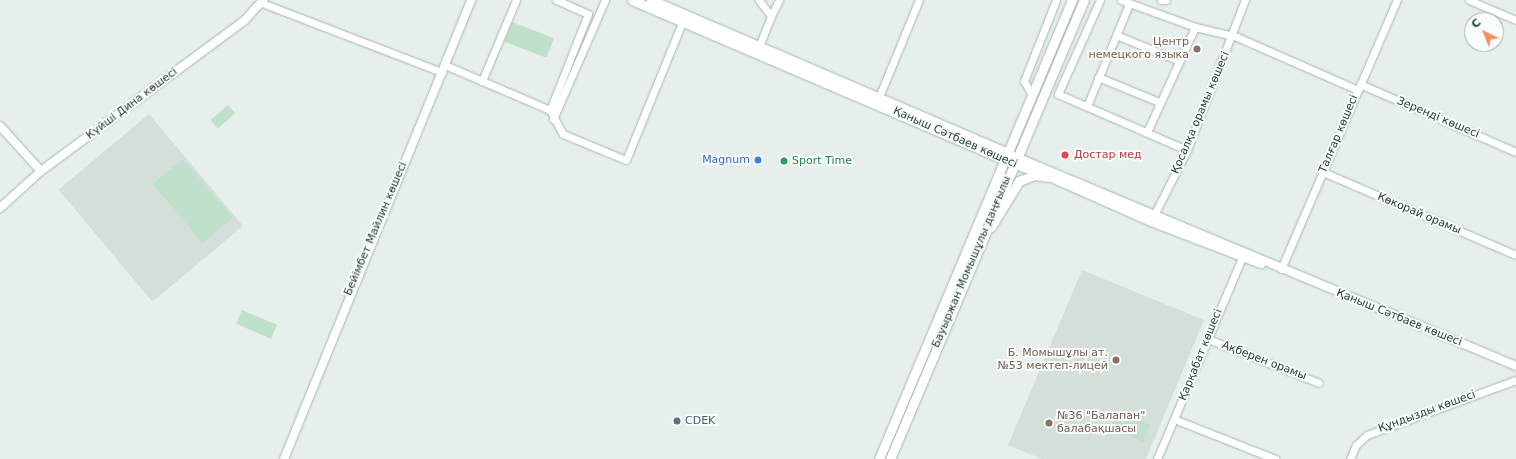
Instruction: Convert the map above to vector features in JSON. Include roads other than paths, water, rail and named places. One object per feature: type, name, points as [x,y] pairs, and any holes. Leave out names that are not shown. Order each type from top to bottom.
[{"type":"main road","name":"Қаныш Сәтбаев көшесі","points":[[632,0],[879,97],[1015,161]]},
{"type":"main road","name":"Қаныш Сәтбаев көшесі","points":[[651,0],[758,50],[1004,156]]},
{"type":"main road","name":"Бауыржан Момышұлы даңғылы","points":[[879,459],[1004,156],[1072,0]]},
{"type":"main road","name":"Бауыржан Момышұлы даңғылы","points":[[890,459],[982,238],[1084,0]]},
{"type":"main road","points":[[982,238],[1002,212],[1019,181],[1035,174],[1049,177]]},
{"type":"street","name":"Бейімбет Майлин көшесі","points":[[284,459],[471,0]]},
{"type":"street","points":[[482,81],[516,0]]},
{"type":"street","points":[[556,0],[588,14],[550,110],[553,119],[562,134],[626,160],[683,20]]},
{"type":"street","points":[[553,119],[605,0]]},
{"type":"street","points":[[760,0],[772,16]]},
{"type":"street","points":[[758,50],[779,0]]},
{"type":"street","points":[[879,97],[919,0]]},
{"type":"street","points":[[1031,93],[1024,81],[1056,0]]},
{"type":"street","points":[[1100,0],[1058,94],[1187,150]]},
{"type":"street","name":"Зеренді көшесі","points":[[1121,0],[1195,26],[1233,36],[1516,152]]},
{"type":"street","points":[[1161,0],[1166,0]]},
{"type":"street","name":"Қосалқа орамы көшесі","points":[[1152,219],[1187,150],[1233,36],[1244,0]]},
{"type":"street","name":"Талғар көшесі","points":[[1281,269],[1397,0]]},
{"type":"street","points":[[1469,0],[1516,20]]},
{"type":"street","points":[[263,1],[482,81],[550,110]]},
{"type":"street","name":"Күйші Дина көшесі","points":[[0,208],[41,171],[245,20],[263,1]]},
{"type":"street","points":[[1087,106],[1129,4]]},
{"type":"street","points":[[1147,132],[1177,60],[1195,26]]},
{"type":"street","points":[[1116,35],[1177,60]]},
{"type":"street","points":[[1065,44],[1078,50]]},
{"type":"street","points":[[1098,77],[1159,102]]},
{"type":"street","points":[[0,126],[41,171]]},
{"type":"street","name":"Қаныш Сәтбаев көшесі","points":[[1015,161],[1049,177],[1281,269],[1516,366]]},
{"type":"street","name":"Қаныш Сәтбаев көшесі","points":[[1015,161],[1152,219]]},
{"type":"street","name":"Көкорай орамы","points":[[1323,172],[1516,255]]},
{"type":"street","name":"Қарқабат көшесі","points":[[1157,459],[1243,255]]},
{"type":"street","name":"Ақберен орамы","points":[[1208,339],[1319,382]]},
{"type":"street","name":"Құндызды көшесі","points":[[1350,459],[1356,445],[1367,435],[1516,380]]},
{"type":"street","points":[[1174,419],[1275,459]]},
{"type":"place","name":"Центр немецкого языка","points":[[1197,49]]},
{"type":"place","name":"Достар мед","points":[[1065,155]]},
{"type":"place","name":"Magnum","points":[[758,160]]},
{"type":"place","name":"Sport Time","points":[[784,161]]},
{"type":"place","name":"Б. Момышұлы ат. №53 мектеп-лицей","points":[[1116,360]]},
{"type":"place","name":"CDEK","points":[[677,421]]},
{"type":"place","name":"№36 \"Балапан\" балабақшасы","points":[[1049,423]]}]
